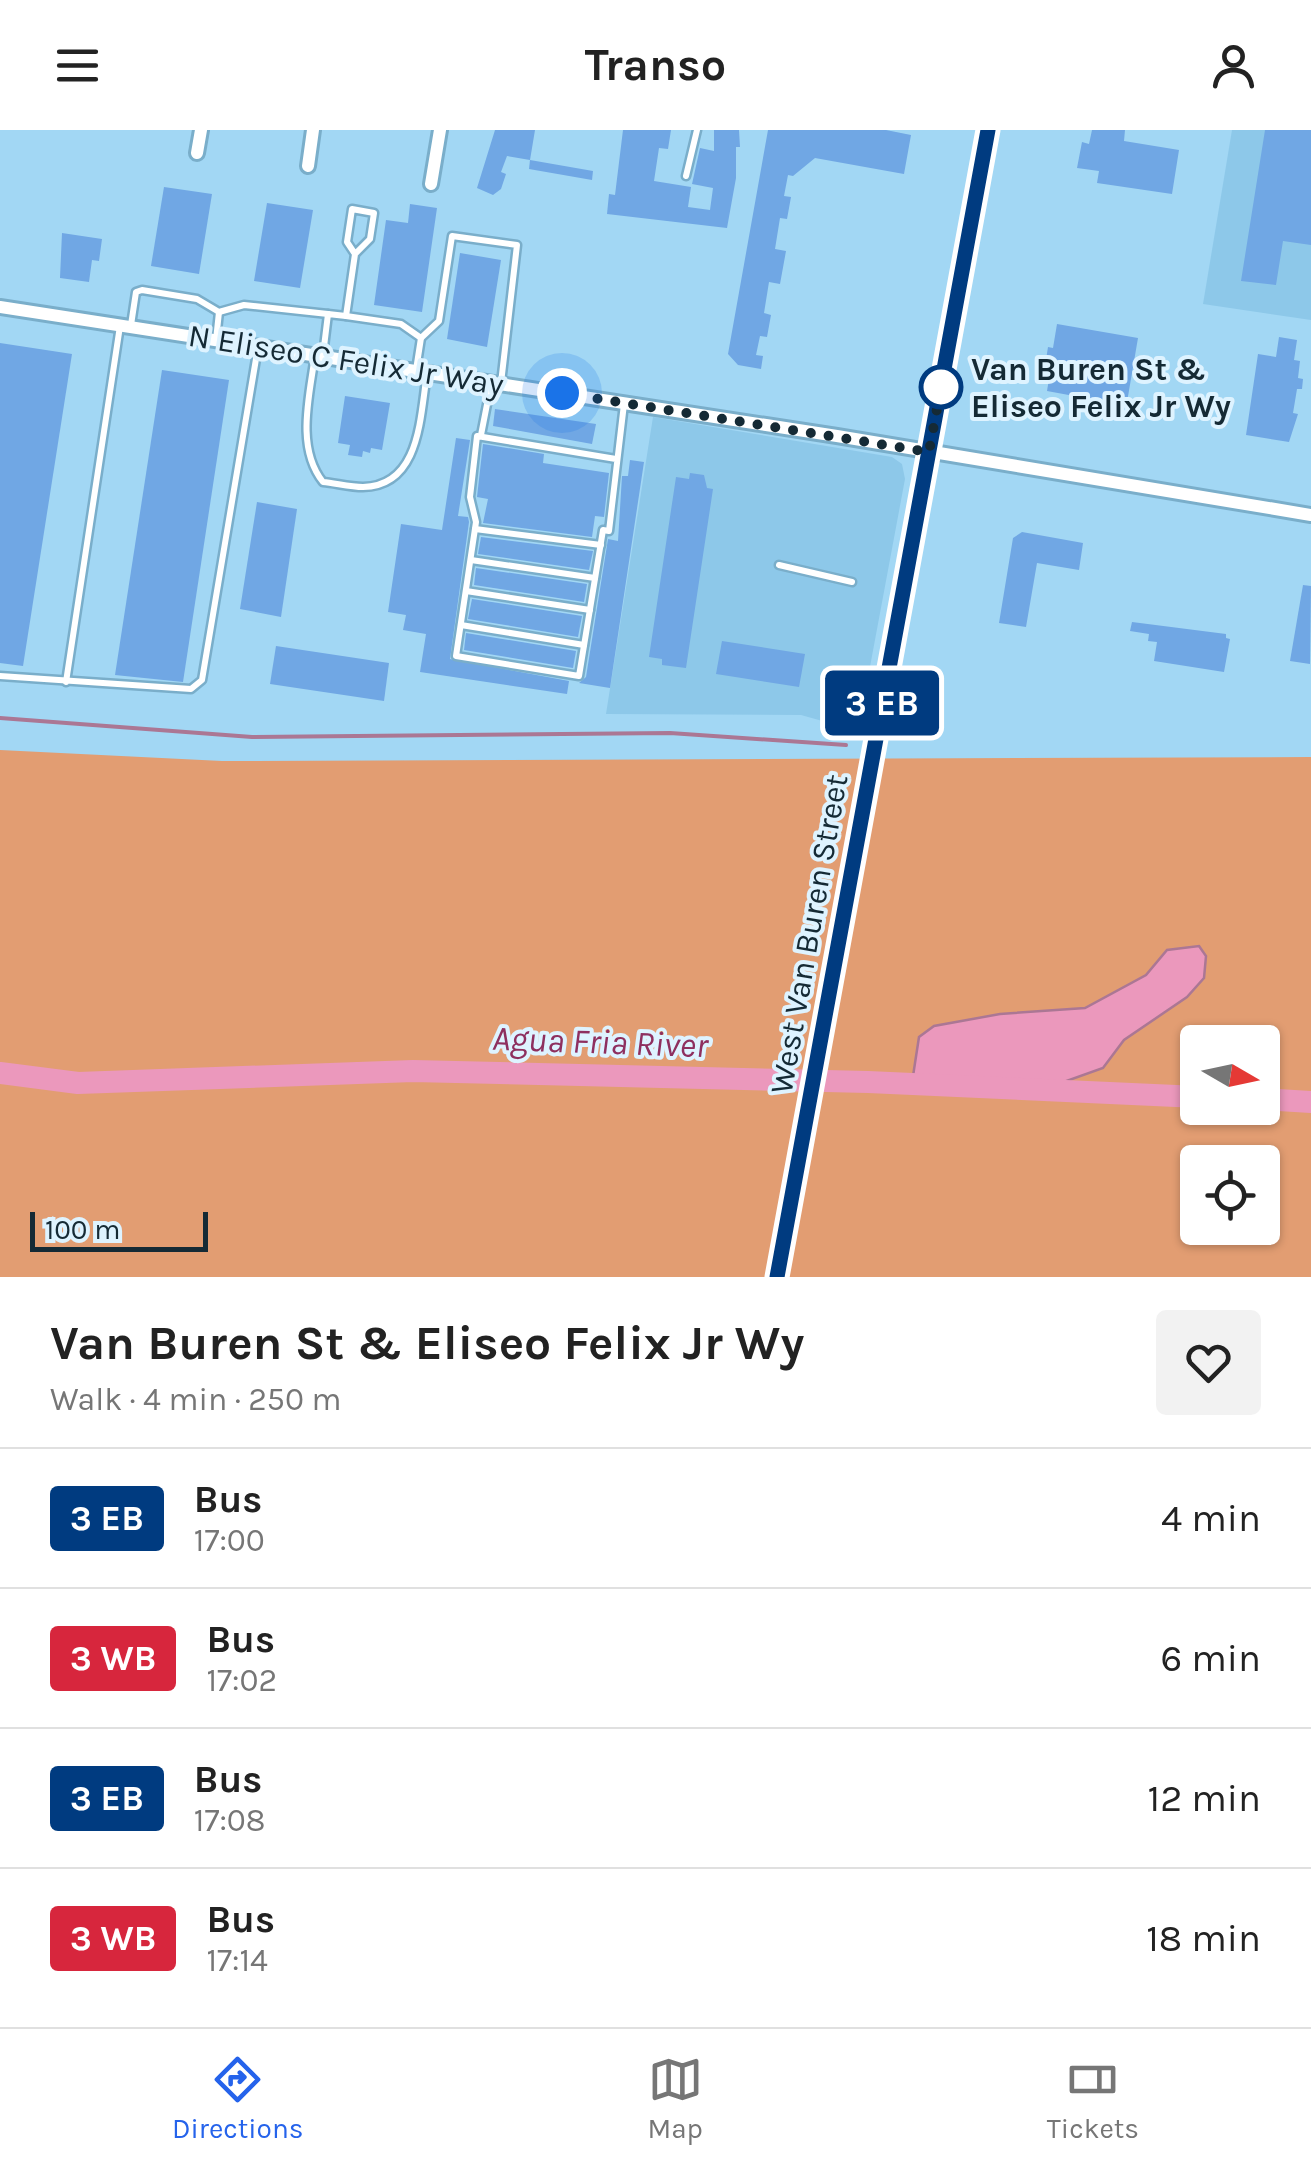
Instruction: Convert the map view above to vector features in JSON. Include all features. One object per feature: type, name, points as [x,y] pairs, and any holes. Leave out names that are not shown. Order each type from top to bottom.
[{"type":"main road","name":"West Van Buren Street","points":[[777,1277],[988,130]]},
{"type":"street","points":[[196,152],[200,130]]},
{"type":"street","points":[[308,166],[314,130]]},
{"type":"street","points":[[430,184],[440,130]]},
{"type":"street","name":"N Eliseo C Felix Jr Way","points":[[0,307],[624,402],[1311,515]]},
{"type":"lane","points":[[686,176],[697,130]]},
{"type":"lane","points":[[346,316],[356,254],[370,239],[374,213],[352,209],[347,242],[356,254]]},
{"type":"lane","points":[[328,314],[307,415],[308,446],[314,471],[323,482],[366,488],[389,479],[413,458],[422,372],[421,338],[439,321],[452,236],[517,245],[496,383],[477,436],[470,497],[476,529],[456,656],[579,676],[603,530],[610,531],[624,402]]},
{"type":"lane","points":[[66,682],[126,326],[136,292],[197,299],[219,312],[244,305],[401,324],[421,338]]},
{"type":"lane","points":[[216,340],[219,312]]},
{"type":"lane","points":[[0,676],[191,689],[202,680],[258,346]]},
{"type":"lane","points":[[480,436],[616,459]]},
{"type":"lane","points":[[476,529],[601,545]]},
{"type":"lane","points":[[471,560],[595,578]]},
{"type":"lane","points":[[779,565],[852,582]]},
{"type":"lane","points":[[466,592],[590,610]]},
{"type":"lane","points":[[461,625],[584,644]]},
{"type":"shaded area","points":[[1232,130],[1311,130],[1311,320],[1203,304]]},
{"type":"shaded area","points":[[653,417],[892,457],[902,464],[905,479],[858,731],[801,715],[606,714]]},
{"type":"shaded area","points":[[0,750],[222,761],[1311,757],[1311,1277],[0,1277]]},
{"type":"shaded area","points":[[1199,946],[1206,956],[1204,978],[1187,997],[1124,1040],[1103,1068],[1033,1093],[925,1082],[913,1076],[919,1037],[934,1026],[1000,1014],[1085,1008],[1146,975],[1167,950]]},
{"type":"building","points":[[495,130],[535,130],[530,160],[507,156],[501,172],[506,174],[501,189],[493,195],[477,188]]},
{"type":"building","points":[[623,130],[671,130],[668,149],[659,148],[654,181],[691,187],[688,207],[710,210],[713,188],[692,184],[700,148],[714,151],[714,130],[739,130],[740,147],[736,147],[736,178],[727,228],[607,214],[609,194],[615,195]]},
{"type":"building","points":[[768,130],[886,130],[911,135],[904,174],[815,158],[793,176],[788,175],[784,196],[791,197],[787,219],[780,218],[775,249],[786,251],[780,284],[769,282],[764,313],[771,315],[767,337],[760,336],[756,355],[763,356],[761,369],[738,365],[728,354]]},
{"type":"building","points":[[1092,130],[1125,130],[1124,141],[1179,150],[1172,194],[1097,183],[1099,171],[1077,168],[1082,142],[1089,144]]},
{"type":"building","points":[[1265,130],[1311,130],[1311,245],[1283,241],[1276,285],[1241,281]]},
{"type":"building","points":[[530,160],[593,171],[592,180],[529,169]]},
{"type":"building","points":[[164,187],[212,194],[199,274],[151,266]]},
{"type":"building","points":[[267,203],[313,210],[300,288],[254,281]]},
{"type":"building","points":[[410,204],[437,208],[422,312],[374,305],[386,220],[408,223]]},
{"type":"building","points":[[62,233],[102,239],[99,261],[92,260],[89,282],[60,278]]},
{"type":"building","points":[[460,253],[501,260],[487,347],[447,339]]},
{"type":"building","points":[[1057,324],[1138,338],[1126,408],[1095,406],[1096,400],[1047,391],[1051,367],[1045,366]]},
{"type":"building","points":[[1279,337],[1297,340],[1294,360],[1300,361],[1298,378],[1303,379],[1302,389],[1297,389],[1293,413],[1298,414],[1289,442],[1246,435],[1258,354],[1276,357]]},
{"type":"building","points":[[0,343],[72,354],[23,666],[0,663]]},
{"type":"building","points":[[162,370],[229,380],[183,682],[115,675]]},
{"type":"building","points":[[345,396],[390,403],[382,450],[371,448],[370,453],[363,451],[362,457],[348,455],[350,445],[338,443]]},
{"type":"building","points":[[495,409],[596,424],[592,444],[493,426]]},
{"type":"building","points":[[456,438],[470,440],[458,516],[468,517],[469,522],[450,659],[569,681],[567,694],[420,672],[426,634],[403,630],[406,615],[388,612],[401,524],[442,530]]},
{"type":"building","points":[[483,444],[544,454],[543,463],[609,473],[604,517],[595,516],[592,537],[483,523],[488,499],[477,497]]},
{"type":"building","points":[[630,460],[644,462],[610,688],[579,683],[586,677],[608,539],[618,541],[622,476],[628,476]]},
{"type":"building","points":[[690,473],[704,475],[707,488],[713,489],[686,668],[662,665],[662,659],[649,657],[676,477],[689,479]]},
{"type":"building","points":[[257,502],[297,509],[281,617],[240,609]]},
{"type":"building","points":[[1022,532],[1083,543],[1079,570],[1037,563],[1026,627],[999,623],[1013,538]]},
{"type":"building","points":[[481,537],[593,551],[589,570],[478,554]]},
{"type":"building","points":[[476,568],[587,584],[584,602],[474,585]]},
{"type":"building","points":[[1303,585],[1311,586],[1310,664],[1290,661]]},
{"type":"building","points":[[472,599],[582,616],[578,637],[468,619]]},
{"type":"building","points":[[1132,622],[1226,634],[1230,639],[1224,672],[1154,661],[1157,642],[1148,641],[1149,634],[1130,631]]},
{"type":"building","points":[[466,633],[576,651],[573,668],[464,650]]},
{"type":"building","points":[[722,641],[805,654],[799,687],[716,674]]},
{"type":"building","points":[[276,646],[389,663],[384,701],[270,684]]},
{"type":"waterway","points":[[0,718],[252,737],[670,733],[846,745]]},
{"type":"waterway","name":"Agua Fria River","points":[[0,1073],[78,1083],[413,1071],[868,1082],[1180,1096]]},
{"type":"waterway","name":"Agua Fria River","points":[[1280,1100],[1311,1102]]},
{"type":"bus line","points":[[777,1277],[988,130]]},
{"type":"place","name":"Van Buren St & Eliseo Felix Jr Wy","points":[[941,387]]},
{"type":"route","points":[[562,393],[929,452],[941,387]]}]
